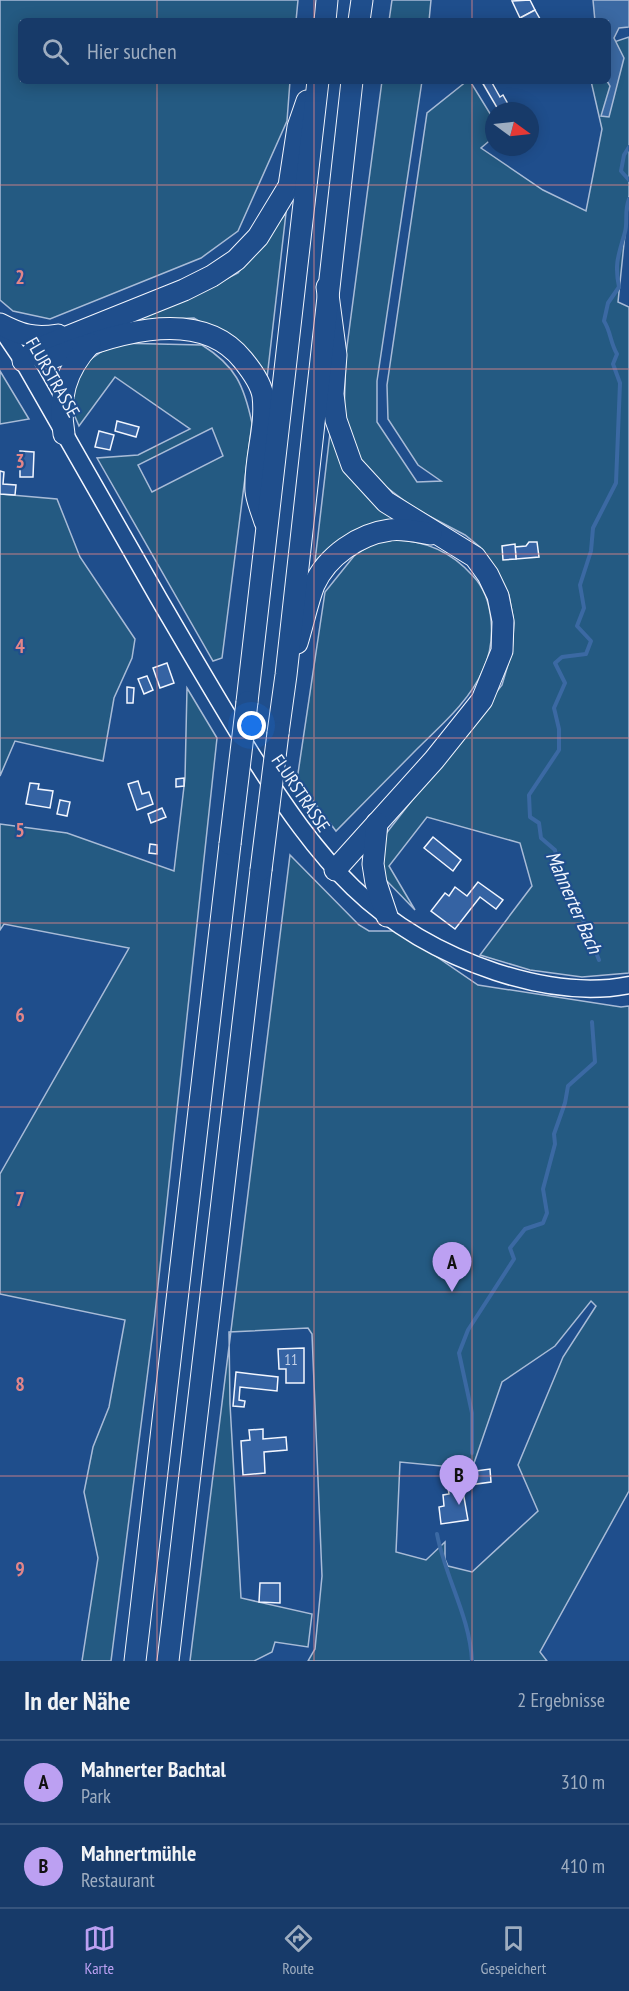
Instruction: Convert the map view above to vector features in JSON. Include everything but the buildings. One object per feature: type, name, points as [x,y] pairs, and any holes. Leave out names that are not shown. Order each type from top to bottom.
[{"type":"highway","points":[[325,18],[327,0]]},
{"type":"highway","points":[[359,18],[362,0]]},
{"type":"highway","points":[[25,364],[212,276],[236,260],[258,237],[289,186],[298,127],[315,84]]},
{"type":"highway","points":[[135,1661],[268,532],[316,84]]},
{"type":"highway","points":[[168,1661],[286,675],[327,287],[352,84]]},
{"type":"highway","points":[[327,287],[336,355],[333,394],[336,420],[347,454],[364,479],[386,502],[475,557],[488,575],[498,596],[503,621],[502,651],[482,700],[434,760],[334,870]]},
{"type":"highway","points":[[0,326],[21,335],[38,338],[84,337],[150,330],[189,330],[213,336],[237,352],[252,371],[262,393],[264,421],[256,492],[268,532]]},
{"type":"highway","points":[[64,434],[60,413],[66,378],[84,337]]},
{"type":"highway","points":[[286,675],[314,585],[327,564],[348,546],[371,533],[392,529],[442,536]]},
{"type":"highway","points":[[377,823],[373,864],[376,883],[387,916]]},
{"type":"main road","name":"FLURSTRASSE","points":[[0,326],[25,364],[210,688],[296,823],[334,870],[387,916],[440,950],[517,978],[579,989],[629,985]]},
{"type":"shaded area","points":[[0,0],[298,0],[296,18],[18,18],[18,84],[290,84],[287,121],[238,231],[201,258],[50,319],[13,311],[0,300]]},
{"type":"shaded area","points":[[392,0],[431,0],[429,18],[389,18]]},
{"type":"shaded area","points":[[593,0],[629,0],[629,27],[619,28],[614,38],[624,58],[609,117],[601,116],[609,84],[611,84],[611,18],[595,18]]},
{"type":"shaded area","points":[[629,37],[629,195],[618,302],[629,307],[629,973],[582,977],[530,970],[480,955],[532,886],[520,843],[427,817],[389,866],[415,910],[383,877],[381,840],[502,685],[512,651],[514,623],[509,595],[480,547],[465,535],[414,508],[377,480],[359,460],[344,416],[346,354],[382,84],[422,84],[377,381],[377,422],[417,482],[441,481],[418,465],[388,419],[387,385],[427,113],[463,84],[472,84],[485,105],[485,145],[481,148],[485,151],[485,156],[493,156],[543,190],[586,211],[602,129],[592,84],[611,84],[611,43]]},
{"type":"shaded area","points":[[286,213],[267,378],[243,347],[194,318],[127,321],[191,297],[238,273]]},
{"type":"shaded area","points":[[114,343],[202,345],[231,369],[242,388],[252,423],[222,658],[213,661],[97,458],[138,455],[190,429],[115,377],[79,426],[68,400],[78,368]],"holes":[[[212,428],[223,456],[152,492],[138,465]]]},
{"type":"shaded area","points":[[0,371],[29,419],[0,424]]},
{"type":"shaded area","points":[[330,433],[401,520],[355,533],[335,544],[315,561]]},
{"type":"shaded area","points":[[0,494],[57,499],[80,557],[135,639],[132,658],[114,698],[103,761],[15,741],[0,776]]},
{"type":"shaded area","points":[[389,540],[413,542],[435,548],[455,559],[473,576],[486,597],[489,609],[490,647],[477,682],[462,703],[336,831],[297,780],[325,592],[354,556],[372,544]]},
{"type":"shaded area","points":[[187,688],[217,738],[154,1323],[111,1661],[82,1661],[98,1558],[84,1492],[93,1447],[109,1407],[125,1320],[0,1294],[0,1174],[129,948],[4,924],[0,930],[0,824],[67,833],[174,871],[185,778]]},
{"type":"shaded area","points":[[290,855],[359,925],[369,931],[399,931],[478,985],[621,1007],[629,1006],[629,1491],[540,1652],[547,1661],[308,1661],[315,1649],[322,1576],[312,1334],[308,1328],[231,1332]],"holes":[[[591,1301],[596,1306],[563,1357],[518,1465],[538,1511],[472,1572],[448,1566],[445,1559],[445,1542],[426,1560],[396,1552],[400,1462],[472,1469],[502,1382],[555,1346]]]},
{"type":"shaded area","points":[[229,1345],[241,1598],[312,1614],[308,1647],[275,1642],[272,1652],[254,1661],[190,1661]]},
{"type":"waterway","name":"Mahnerter Bach","points":[[629,147],[624,155],[621,171],[629,180]]},
{"type":"waterway","name":"Mahnerter Bach","points":[[599,960],[569,885],[560,877],[555,850],[541,838],[539,823],[530,817],[529,795],[559,750],[559,729],[554,708],[565,683],[555,663],[562,657],[586,654],[591,641],[577,626],[584,608],[580,585],[591,551],[593,528],[616,483],[620,383],[613,364],[617,354],[604,321],[608,303],[619,287],[617,265],[626,228],[629,199]]},
{"type":"waterway","name":"Mahnerter Bach","points":[[472,1453],[472,1413],[459,1353],[468,1330],[514,1259],[510,1248],[525,1229],[543,1223],[547,1213],[543,1189],[555,1144],[554,1134],[565,1103],[568,1086],[595,1062],[592,1022]]},
{"type":"waterway","name":"Mahnerter Bach","points":[[437,1534],[467,1629],[472,1661]]},
{"type":"place","name":"Mahnerter Bachtal","points":[[452,1292]]},
{"type":"place","name":"Mahnertmühle","points":[[459,1505]]}]
